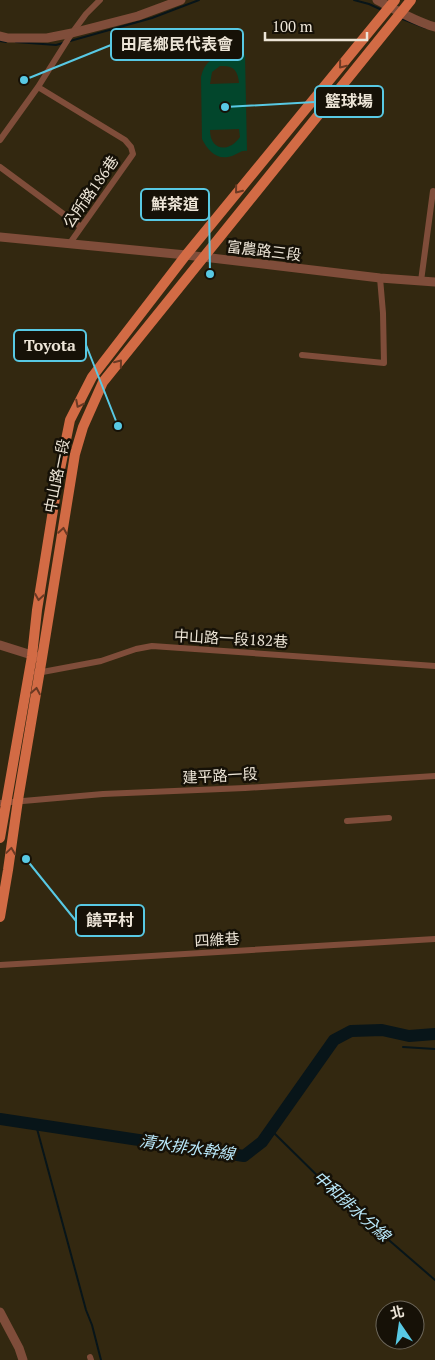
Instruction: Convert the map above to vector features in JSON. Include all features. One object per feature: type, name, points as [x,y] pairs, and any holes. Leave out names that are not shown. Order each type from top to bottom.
[{"type":"main road","name":"中山路一段","points":[[37,657],[37,610],[58,479],[70,420],[92,377],[186,255],[395,7],[411,0]]},
{"type":"main road","name":"中山路一段","points":[[0,838],[3,802],[34,673],[75,454],[83,427],[103,382],[203,257],[395,7]]},
{"type":"main road","name":"中山路一段","points":[[0,917],[18,800],[34,673]]},
{"type":"street","points":[[0,140],[38,87],[72,33],[86,14],[100,0]]},
{"type":"street","points":[[0,36],[8,38],[47,38],[138,16],[181,0]]},
{"type":"street","points":[[377,0],[395,7],[420,23],[435,27]]},
{"type":"street","name":"公所路186巷","points":[[38,87],[125,140],[131,147],[133,154],[70,243]]},
{"type":"street","points":[[0,166],[81,227]]},
{"type":"street","points":[[422,281],[433,191]]},
{"type":"street","name":"富農路三段","points":[[0,237],[186,255],[380,278],[435,282]]},
{"type":"street","points":[[302,355],[384,363],[380,278]]},
{"type":"street","points":[[0,645],[37,657]]},
{"type":"street","name":"中山路一段182巷","points":[[34,673],[101,661],[152,646],[435,666]]},
{"type":"street","name":"建平路一段","points":[[3,802],[103,794],[245,788],[435,776]]},
{"type":"street","points":[[347,820],[390,818]]},
{"type":"street","name":"四維巷","points":[[0,965],[435,939]]},
{"type":"street","points":[[0,1312],[19,1348],[23,1360]]},
{"type":"green space","points":[[245,55],[247,151],[227,157],[217,156],[210,151],[202,139],[201,77],[203,70],[210,61],[225,58],[238,61],[241,56]],"holes":[[[220,66],[228,66],[234,69],[239,83],[210,84],[212,72]],[[239,129],[240,137],[231,146],[217,146],[211,137],[210,130]]]},
{"type":"waterway","points":[[70,41],[152,18],[199,0]]},
{"type":"waterway","points":[[354,0],[382,10]]},
{"type":"waterway","points":[[400,18],[426,28]]},
{"type":"waterway","points":[[0,41],[6,42]]},
{"type":"waterway","points":[[16,42],[56,45],[63,43]]},
{"type":"waterway","name":"清水排水幹線","points":[[0,1119],[244,1156],[262,1142],[334,1040],[351,1031],[382,1030],[409,1036],[435,1034]]},
{"type":"waterway","points":[[403,1047],[435,1049]]},
{"type":"waterway","points":[[36,1125],[101,1360]]},
{"type":"waterway","name":"中和排水分線","points":[[271,1130],[338,1196],[435,1280]]},
{"type":"place","name":"田尾鄉民代表會","points":[[24,80]]},
{"type":"place","name":"籃球場","points":[[225,107]]},
{"type":"place","name":"鮮茶道","points":[[210,274]]},
{"type":"place","name":"Toyota","points":[[118,426]]},
{"type":"place","name":"饒平村","points":[[26,859]]}]
